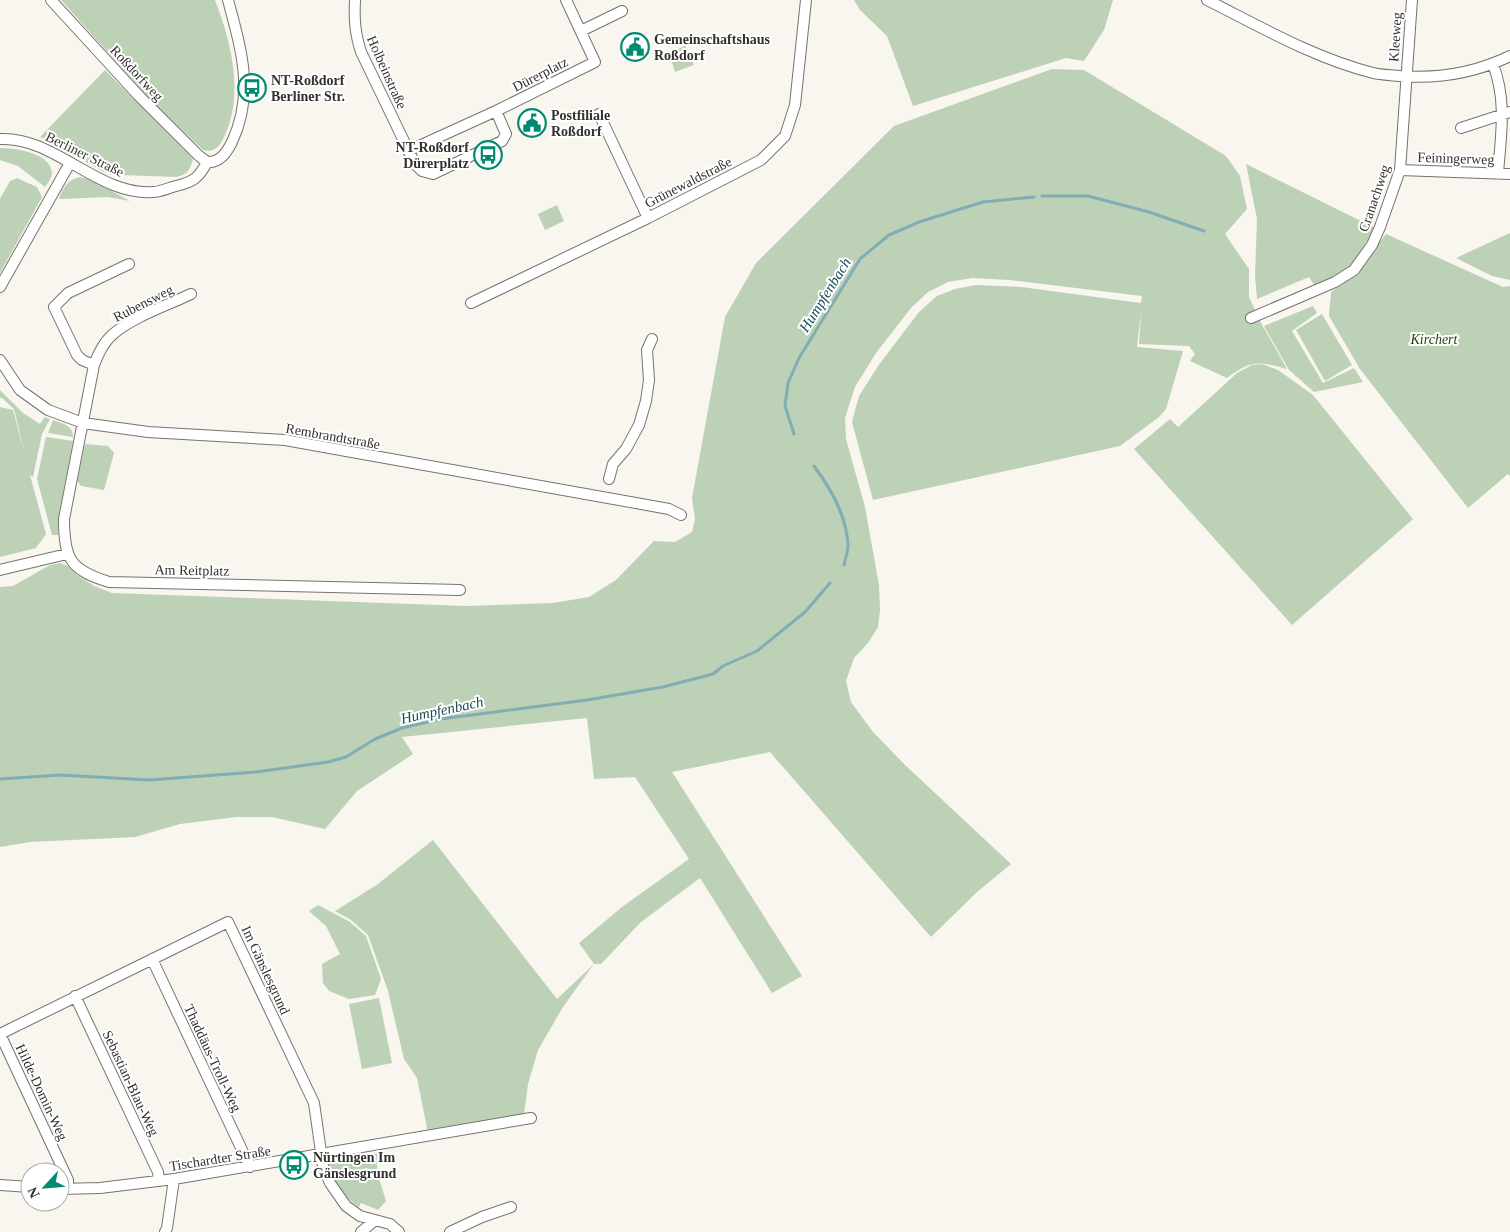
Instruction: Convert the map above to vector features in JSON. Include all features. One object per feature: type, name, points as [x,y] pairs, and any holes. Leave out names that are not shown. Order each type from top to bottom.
[{"type":"street","name":"Roßdorfweg","points":[[51,0],[139,96],[207,162]]},
{"type":"street","name":"Berliner Straße","points":[[0,138],[11,138],[30,143],[128,189],[155,192],[193,180],[201,174],[207,162],[219,159],[228,149],[237,130],[244,103],[244,75],[238,38],[228,0]]},
{"type":"street","name":"Holbeinstraße","points":[[355,0],[354,20],[361,52],[408,151]]},
{"type":"street","points":[[566,0],[581,31],[622,11]]},
{"type":"street","name":"Grünewaldstraße","points":[[471,303],[648,218],[761,160],[786,136],[795,105],[806,0]]},
{"type":"street","points":[[1207,0],[1333,61],[1375,74],[1424,78],[1464,73],[1493,64],[1510,56]]},
{"type":"street","name":"Kleeweg","points":[[1406,76],[1412,0]]},
{"type":"street","name":"Dürerplatz","points":[[408,151],[496,111],[595,62],[581,31]]},
{"type":"street","points":[[1493,64],[1506,113],[1498,173]]},
{"type":"street","name":"Cranachweg","points":[[1251,318],[1335,282],[1354,270],[1372,245],[1400,170],[1406,76]]},
{"type":"street","points":[[408,151],[418,168],[426,173],[433,174],[504,139],[506,134],[496,111]]},
{"type":"street","points":[[1461,128],[1506,113]]},
{"type":"street","points":[[599,114],[648,218]]},
{"type":"street","points":[[0,287],[70,163]]},
{"type":"street","name":"Feiningerweg","points":[[1400,170],[1510,174]]},
{"type":"street","points":[[94,365],[82,360],[77,355],[54,307],[68,293],[129,264]]},
{"type":"street","name":"Rubensweg","points":[[82,423],[94,365],[100,351],[111,336],[128,324],[191,294]]},
{"type":"street","points":[[609,479],[613,464],[626,449],[639,425],[646,401],[649,380],[647,350],[652,339]]},
{"type":"street","name":"Rembrandtstraße","points":[[0,360],[20,390],[48,410],[82,423],[148,432],[285,440],[669,509],[681,515]]},
{"type":"street","points":[[0,570],[67,554],[64,520],[82,423]]},
{"type":"street","name":"Am Reitplatz","points":[[67,554],[78,569],[93,577],[109,582],[460,590]]},
{"type":"street","name":"Im Gänslesgrund","points":[[0,1034],[228,922],[314,1103],[322,1155]]},
{"type":"street","name":"Thaddäus-Troll-Weg","points":[[152,960],[250,1167]]},
{"type":"street","name":"Sebastian-Blau-Weg","points":[[75,996],[158,1172],[159,1181]]},
{"type":"street","name":"Hilde-Domin-Weg","points":[[0,1034],[60,1162]]},
{"type":"street","name":"Tischardter Straße","points":[[70,1189],[100,1188],[174,1179],[531,1118]]},
{"type":"street","points":[[322,1155],[323,1166],[337,1195],[346,1206],[360,1216],[390,1224],[399,1232]]},
{"type":"street","points":[[165,1232],[168,1228],[174,1179]]},
{"type":"street","points":[[0,1185],[20,1186]]},
{"type":"street","points":[[450,1232],[473,1220],[511,1207]]},
{"type":"street","points":[[362,1232],[374,1221]]},
{"type":"green space","points":[[61,0],[215,0],[226,32],[233,67],[234,85],[231,119],[219,145],[211,150],[203,150],[153,103]]},
{"type":"green space","points":[[854,0],[1113,0],[1104,30],[1084,61],[1066,58],[913,106],[887,36],[860,10]]},
{"type":"green space","points":[[685,46],[694,65],[675,72],[669,53]]},
{"type":"green space","points":[[1052,69],[1084,70],[1226,156],[1240,176],[1247,209],[1225,234],[1249,269],[1249,297],[1287,369],[1269,364],[1249,365],[1227,378],[1190,361],[1195,354],[1189,346],[1139,344],[1141,311],[1137,347],[1183,351],[1166,409],[1159,417],[1120,446],[873,500],[852,422],[859,396],[878,366],[919,312],[937,296],[955,289],[976,285],[1021,287],[1141,303],[1142,296],[1010,280],[972,278],[948,282],[928,292],[911,308],[876,353],[855,387],[845,418],[846,439],[865,507],[879,585],[880,610],[878,627],[868,643],[854,658],[846,681],[851,702],[873,732],[905,765],[1011,864],[977,892],[931,937],[770,752],[672,772],[802,976],[772,993],[700,878],[641,922],[601,964],[594,964],[579,943],[622,907],[689,859],[635,777],[594,779],[587,718],[402,737],[413,754],[357,791],[325,829],[272,817],[236,817],[180,824],[135,837],[30,842],[0,847],[0,587],[13,586],[50,565],[60,563],[68,566],[77,575],[94,586],[112,593],[466,606],[553,603],[589,597],[616,580],[654,541],[675,542],[692,532],[695,519],[692,498],[725,317],[756,263],[894,126]]},
{"type":"green space","points":[[105,70],[193,159],[190,169],[186,173],[177,177],[121,175],[104,172],[40,137]]},
{"type":"green space","points":[[0,148],[14,149],[39,156],[50,166],[51,179],[45,187],[18,166],[0,160]]},
{"type":"green space","points":[[1246,164],[1375,228],[1351,267],[1316,288],[1309,277],[1257,299],[1255,276],[1257,219]]},
{"type":"green space","points":[[80,177],[99,184],[130,201],[108,197],[59,198],[66,184]]},
{"type":"green space","points":[[17,178],[37,187],[42,197],[0,273],[0,199],[10,181]]},
{"type":"green space","points":[[557,205],[564,221],[545,230],[538,214]]},
{"type":"green space","points":[[1510,233],[1510,280],[1492,276],[1456,258]]},
{"type":"green space","name":"Kirchert","points":[[1386,234],[1503,287],[1510,286],[1510,476],[1508,474],[1468,508],[1360,369],[1329,316],[1331,292],[1356,274]]},
{"type":"green space","points":[[1313,306],[1317,313],[1292,331],[1323,383],[1354,368],[1363,382],[1314,392],[1289,370],[1264,326]]},
{"type":"green space","points":[[1322,314],[1352,365],[1325,381],[1296,330]]},
{"type":"green space","points":[[1262,364],[1278,370],[1313,395],[1413,519],[1292,625],[1134,449],[1170,419],[1178,427],[1237,373],[1252,365]]},
{"type":"green space","points":[[0,390],[23,413],[40,424],[45,417],[50,419],[42,434],[33,477],[30,475],[46,534],[36,548],[0,557],[0,407],[13,410],[26,458],[14,409],[0,398]]},
{"type":"green space","points":[[53,420],[69,427],[73,437],[48,433]]},
{"type":"green space","points":[[46,437],[73,441],[58,519],[58,535],[52,535],[37,479]]},
{"type":"green space","points":[[85,444],[108,446],[114,453],[104,490],[81,486],[77,481]]},
{"type":"green space","points":[[433,840],[557,999],[594,964],[563,1007],[538,1050],[528,1084],[524,1114],[428,1133],[417,1078],[404,1059],[388,991],[368,935],[351,920],[335,911],[378,884]]},
{"type":"green space","points":[[318,905],[350,922],[366,936],[381,979],[375,995],[349,999],[329,991],[323,983],[322,964],[340,954],[326,926],[309,911]]},
{"type":"green space","points":[[379,998],[392,1063],[362,1069],[349,1004]]},
{"type":"green space","points":[[377,1153],[377,1172],[386,1201],[378,1210],[361,1203],[359,1207],[348,1199],[334,1180],[327,1161]]},
{"type":"waterway","name":"Humpfenbach","points":[[1042,196],[1088,196],[1149,212],[1204,231]]},
{"type":"waterway","name":"Humpfenbach","points":[[794,434],[785,406],[788,383],[799,358],[860,259],[889,235],[919,222],[983,202],[1034,197]]},
{"type":"waterway","name":"Humpfenbach","points":[[814,466],[837,503],[845,524],[848,551],[844,565]]},
{"type":"waterway","name":"Humpfenbach","points":[[0,779],[61,775],[149,780],[256,772],[328,762],[346,757],[375,739],[402,728],[441,719],[587,700],[663,687],[713,674],[723,666],[757,651],[805,612],[830,583]]},
{"type":"place","name":"Gemeinschaftshaus Roßdorf","points":[[635,47]]},
{"type":"place","name":"NT-Roßdorf Berliner Str.","points":[[252,88]]},
{"type":"place","name":"Postfiliale Roßdorf","points":[[532,123]]},
{"type":"place","name":"NT-Roßdorf Dürerplatz","points":[[488,155]]},
{"type":"place","name":"Nürtingen Im Gänslesgrund","points":[[294,1165]]}]
